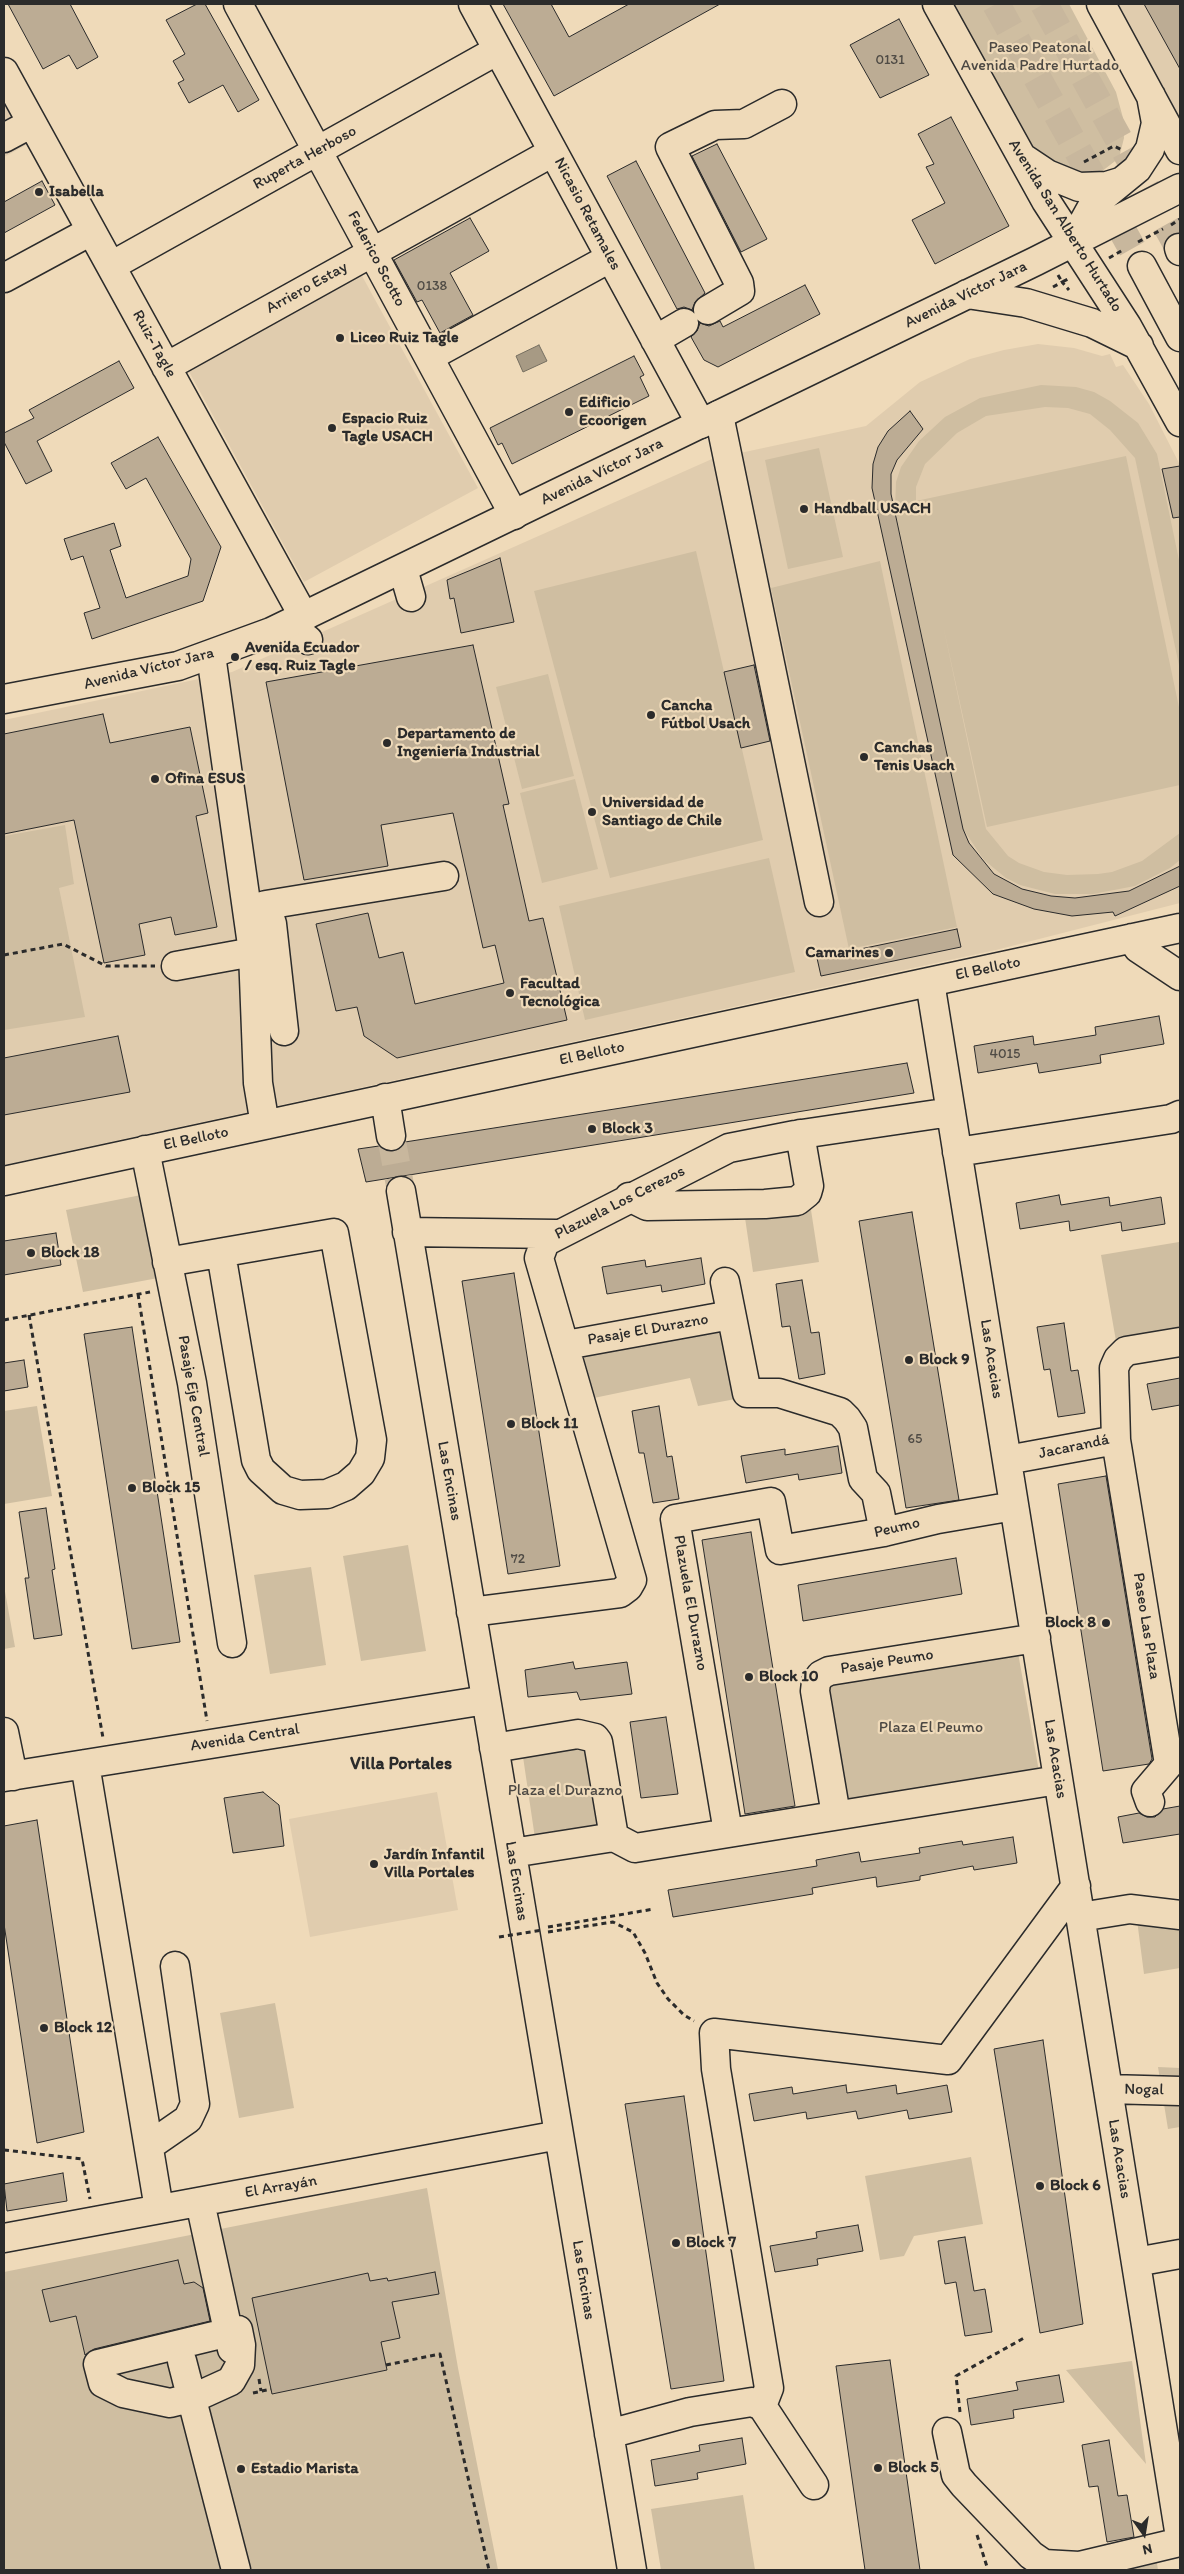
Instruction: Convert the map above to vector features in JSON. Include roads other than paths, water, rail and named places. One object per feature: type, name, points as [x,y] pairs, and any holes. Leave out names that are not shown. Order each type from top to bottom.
[{"type":"main road","name":"Federico Scotto","points":[[238,4],[514,515]]},
{"type":"main road","name":"Nicasio Retamales","points":[[473,4],[655,340],[710,420],[819,902]]},
{"type":"main road","name":"Avenida San Alberto Hurtado","points":[[937,4],[1020,156],[1072,243],[1139,346],[1180,422]]},
{"type":"main road","points":[[1101,4],[1180,150]]},
{"type":"main road","name":"Ruperta Herboso","points":[[111,266],[498,50]]},
{"type":"main road","name":"Ruiz-Tagle","points":[[4,72],[166,367],[300,627]]},
{"type":"main road","points":[[1072,243],[1094,205],[1137,169],[1150,149],[1156,122],[1151,96]]},
{"type":"main road","points":[[708,310],[740,291],[739,283],[670,147],[715,125],[744,124],[782,104]]},
{"type":"main road","points":[[4,138],[32,123]]},
{"type":"main road","name":"Arriero Estay","points":[[166,367],[553,152]]},
{"type":"main road","points":[[1020,156],[1047,174],[1079,187],[1107,186],[1120,182]]},
{"type":"main road","name":"Avenida Víctor Jara","points":[[4,699],[144,674],[211,656],[300,627],[403,569],[1072,243],[1180,188]]},
{"type":"main road","points":[[4,278],[92,231]]},
{"type":"main road","points":[[429,357],[610,258]]},
{"type":"main road","points":[[1142,266],[1180,337]]},
{"type":"main road","points":[[967,294],[1017,301],[1073,317],[1119,334],[1139,346]]},
{"type":"main road","points":[[655,340],[684,322]]},
{"type":"main road","points":[[403,569],[412,597]]},
{"type":"main road","points":[[211,656],[256,908],[253,952],[258,1082],[265,1125]]},
{"type":"main road","points":[[256,908],[444,876]]},
{"type":"main road","points":[[256,908],[272,924],[284,1031]]},
{"type":"main road","name":"El Belloto","points":[[4,1181],[1180,928]]},
{"type":"main road","points":[[1132,938],[1138,948],[1180,976]]},
{"type":"main road","points":[[176,966],[253,952]]},
{"type":"main road","name":"Las Acacias","points":[[930,982],[1180,2536]]},
{"type":"main road","points":[[385,1098],[391,1136]]},
{"type":"main road","name":"Plazuela Los Cerezos","points":[[471,1612],[620,1592],[628,1587],[632,1580],[566,1345],[539,1258],[545,1242],[556,1234],[729,1148],[800,1134],[951,1112]]},
{"type":"main road","points":[[957,1152],[1180,1115]]},
{"type":"main road","points":[[629,1197],[647,1206],[765,1204],[797,1201],[808,1193],[809,1186],[800,1134]]},
{"type":"main road","name":"Pasaje Eje Central","points":[[144,1150],[192,1382],[232,1643]]},
{"type":"main road","name":"Las Encinas","points":[[401,1191],[632,2570]]},
{"type":"main road","points":[[407,1232],[556,1234]]},
{"type":"main road","points":[[170,1275],[221,1253],[334,1233],[372,1440],[370,1458],[361,1473],[346,1486],[327,1494],[300,1495],[283,1490],[261,1470],[256,1460],[221,1253]]},
{"type":"main road","points":[[725,1282],[747,1393],[779,1393],[840,1412],[848,1419],[853,1428],[863,1478],[876,1492],[884,1532]]},
{"type":"main road","name":"Pasaje El Durazno","points":[[566,1345],[731,1315]]},
{"type":"main road","name":"Jacarandá","points":[[1007,1460],[1116,1440],[1114,1368],[1118,1358],[1126,1351],[1180,1342]]},
{"type":"main road","name":"Paseo Las Plaza","points":[[1116,1440],[1169,1764],[1146,1792],[1150,1802]]},
{"type":"main road","name":"Plazuela El Durazno","points":[[728,1832],[676,1519],[771,1502],[780,1550]]},
{"type":"main road","name":"Peumo","points":[[780,1550],[884,1532],[938,1519],[1014,1506]]},
{"type":"main road","name":"Pasaje Peumo","points":[[836,1815],[815,1691],[816,1682],[821,1675],[829,1671],[1036,1638]]},
{"type":"main road","name":"Avenida Central","points":[[8,1776],[486,1700]]},
{"type":"main road","points":[[4,1732],[8,1776]]},
{"type":"main road","points":[[494,1748],[578,1734],[595,1738],[598,1742],[614,1837]]},
{"type":"main road","points":[[96,1762],[159,2209]]},
{"type":"main road","points":[[512,1853],[614,1837],[635,1848],[1058,1780]]},
{"type":"main road","points":[[762,2406],[769,2388],[716,2069],[714,2033],[948,2060],[1076,1886]]},
{"type":"main road","points":[[1080,1916],[1130,1909],[1180,1915]]},
{"type":"main road","points":[[149,2146],[188,2119],[195,2104],[175,1966]]},
{"type":"main road","name":"Nogal","points":[[1108,2089],[1180,2090]]},
{"type":"main road","name":"El Arrayán","points":[[4,2238],[559,2135]]},
{"type":"main road","points":[[102,2379],[233,2348],[200,2202]]},
{"type":"main road","points":[[1136,2262],[1180,2254]]},
{"type":"main road","points":[[238,2330],[241,2345],[240,2365],[231,2381],[191,2398],[170,2403],[144,2399],[103,2383],[98,2364],[229,2333],[238,2330]]},
{"type":"main road","points":[[182,2361],[236,2570]]},
{"type":"main road","points":[[609,2434],[690,2412],[752,2402],[762,2406],[814,2485]]},
{"type":"main road","points":[[947,2432],[956,2475],[1031,2555],[1044,2564],[1079,2566],[1180,2542]]},
{"type":"tunnel","points":[[996,4],[1142,266]]},
{"type":"tunnel","points":[[1044,4],[1179,248]]},
{"type":"tunnel","points":[[391,1136],[401,1191]]},
{"type":"place","name":"Isabella","points":[[39,192]]},
{"type":"place","name":"Liceo Ruiz Tagle","points":[[340,338]]},
{"type":"place","name":"Edificio Ecoorigen","points":[[569,412]]},
{"type":"place","name":"Espacio Ruiz Tagle USACH","points":[[332,428]]},
{"type":"place","name":"Handball USACH","points":[[804,509]]},
{"type":"place","name":"Avenida Ecuador / esq. Ruiz Tagle","points":[[235,657]]},
{"type":"place","name":"Cancha Fútbol Usach","points":[[651,715]]},
{"type":"place","name":"Departamento de Ingeniería Industrial","points":[[387,743]]},
{"type":"place","name":"Canchas Tenis Usach","points":[[864,757]]},
{"type":"place","name":"Ofina ESUS","points":[[155,779]]},
{"type":"place","name":"Universidad de Santiago de Chile","points":[[592,812]]},
{"type":"place","name":"Camarines","points":[[889,953]]},
{"type":"place","name":"Facultad Tecnológica","points":[[510,993]]},
{"type":"place","name":"Block 3","points":[[592,1129]]},
{"type":"place","name":"Block 18","points":[[31,1253]]},
{"type":"place","name":"Block 9","points":[[909,1360]]},
{"type":"place","name":"Block 11","points":[[511,1424]]},
{"type":"place","name":"Block 15","points":[[132,1488]]},
{"type":"place","name":"Block 8","points":[[1106,1623]]},
{"type":"place","name":"Block 10","points":[[749,1677]]},
{"type":"place","name":"Jardín Infantil Villa Portales","points":[[374,1864]]},
{"type":"place","name":"Block 12","points":[[44,2028]]},
{"type":"place","name":"Block 6","points":[[1040,2186]]},
{"type":"place","name":"Block 7","points":[[676,2243]]},
{"type":"place","name":"Block 5","points":[[878,2468]]},
{"type":"place","name":"Estadio Marista","points":[[241,2469]]},
{"type":"district","name":"Villa Portales","points":[[401,1764]]},
{"type":"park label","name":"Paseo Peatonal Avenida Padre Hurtado","points":[[1040,57]]},
{"type":"park label","name":"Plaza El Peumo","points":[[931,1728]]},
{"type":"park label","name":"Plaza el Durazno","points":[[565,1791]]}]
